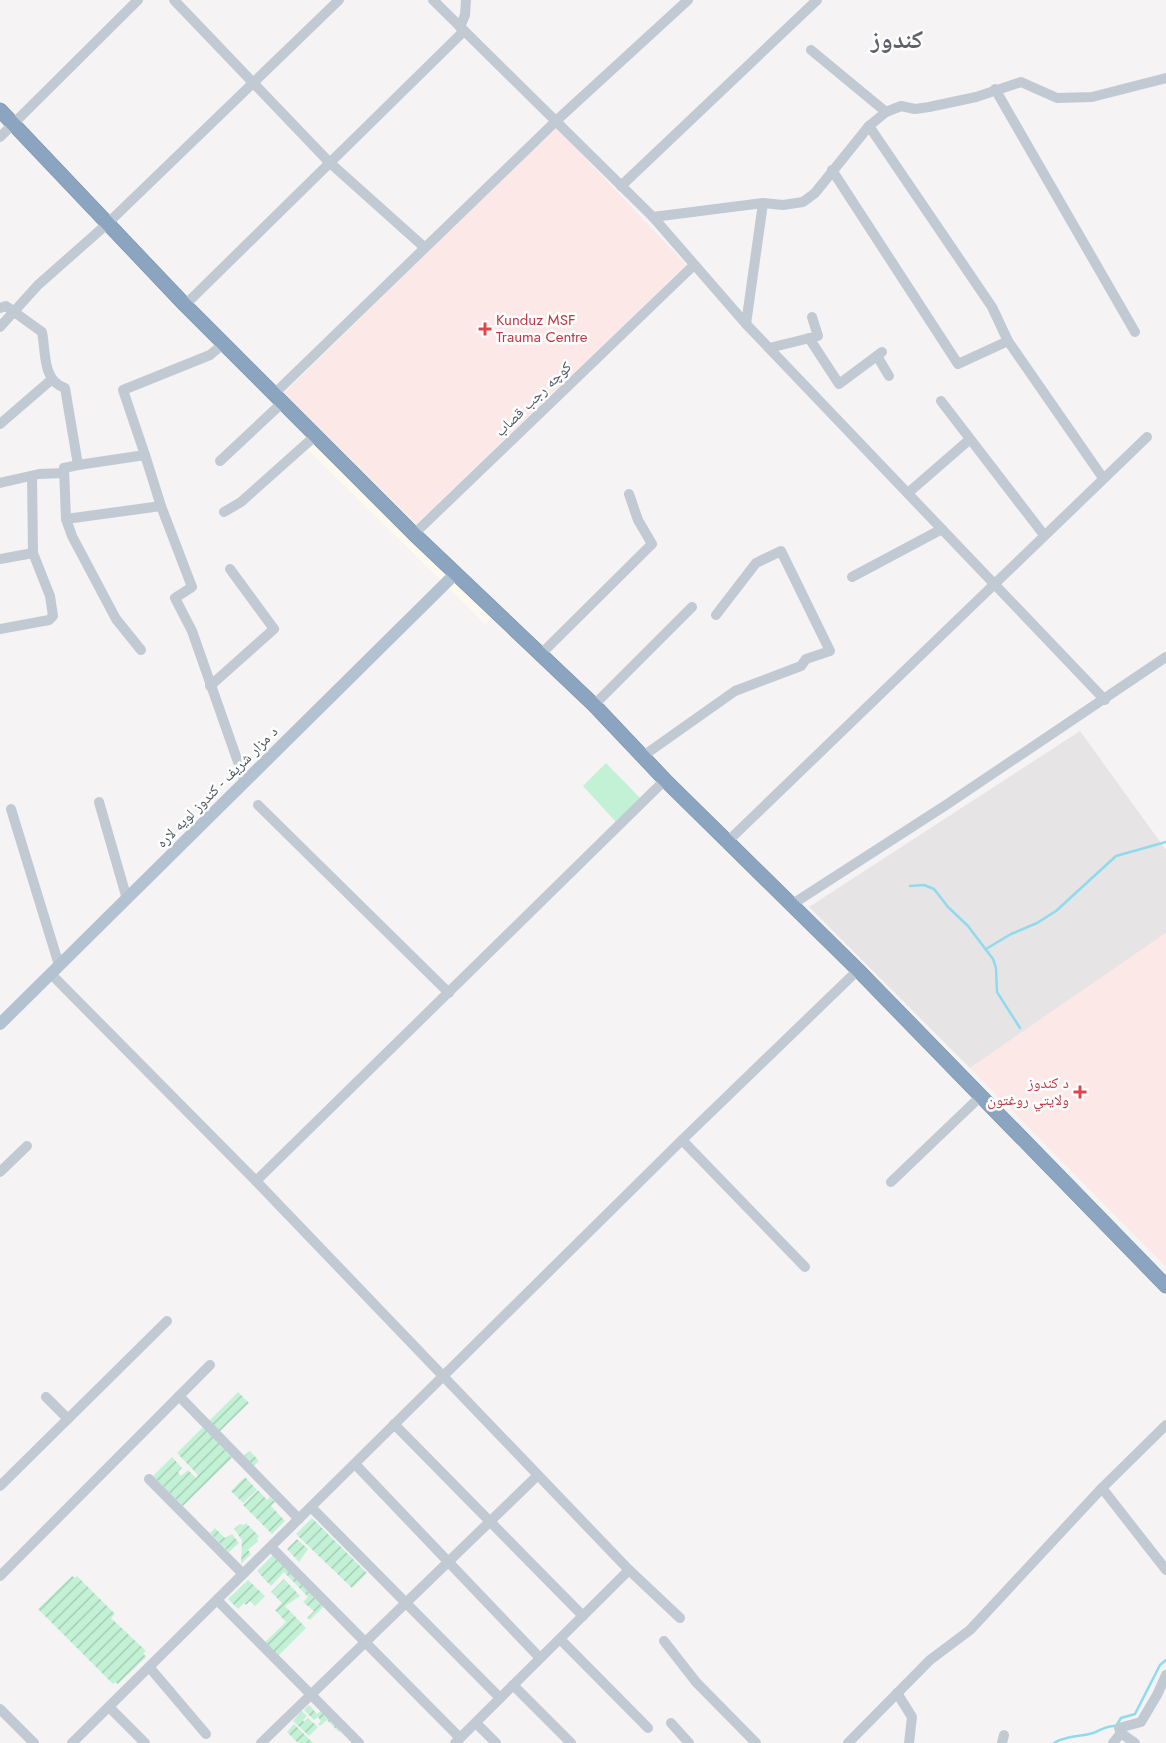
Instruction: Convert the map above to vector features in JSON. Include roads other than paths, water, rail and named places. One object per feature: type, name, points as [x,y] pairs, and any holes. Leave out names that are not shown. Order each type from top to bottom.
[{"type":"highway","points":[[0,110],[223,344],[414,534],[594,704],[664,780],[726,843],[858,970],[982,1095],[1166,1286]]},
{"type":"main road","name":"د مزار شریف - کندوز لویه لاره","points":[[0,1024],[456,573]]},
{"type":"street","points":[[0,137],[138,0]]},
{"type":"street","points":[[174,0],[329,162],[424,247]]},
{"type":"street","points":[[0,328],[38,285],[107,224],[339,0]]},
{"type":"street","points":[[434,0],[654,217],[746,324],[1105,700]]},
{"type":"street","points":[[185,305],[462,29],[466,0]]},
{"type":"street","points":[[220,460],[424,247],[557,120],[688,0]]},
{"type":"street","points":[[621,186],[817,0]]},
{"type":"street","points":[[811,50],[886,112]]},
{"type":"street","points":[[654,217],[763,203],[783,205],[803,202],[815,193],[870,126],[886,112],[901,106],[915,109],[929,107],[976,97],[995,89],[1021,82],[1057,98],[1092,97],[1166,78]]},
{"type":"street","points":[[995,89],[1135,332]]},
{"type":"street","points":[[870,126],[992,308],[1008,341],[1103,478]]},
{"type":"street","points":[[832,170],[958,364],[1008,341]]},
{"type":"street","points":[[746,324],[763,203]]},
{"type":"street","name":"کوچه رجب قصاب","points":[[414,534],[694,265]]},
{"type":"street","points":[[0,308],[6,306],[42,332],[46,366],[51,380],[57,386],[65,388],[78,465]]},
{"type":"street","points":[[769,348],[818,336],[812,317]]},
{"type":"street","points":[[809,338],[839,384],[879,354],[889,376]]},
{"type":"street","points":[[223,344],[210,356],[123,390],[161,506],[192,587],[175,598],[192,631],[245,782]]},
{"type":"street","points":[[0,424],[51,380]]},
{"type":"street","points":[[940,401],[1044,535]]},
{"type":"street","points":[[224,512],[241,502],[315,436]]},
{"type":"street","points":[[726,843],[1147,437]]},
{"type":"street","points":[[908,493],[969,440]]},
{"type":"street","points":[[141,650],[116,619],[87,562],[76,546],[66,519],[63,474],[64,468],[145,456]]},
{"type":"street","points":[[0,483],[32,476],[63,474]]},
{"type":"street","points":[[0,629],[52,618],[50,596],[33,553],[32,476]]},
{"type":"street","points":[[541,654],[652,544],[638,520],[630,494]]},
{"type":"street","points":[[66,519],[161,506]]},
{"type":"street","points":[[852,577],[942,529]]},
{"type":"street","points":[[643,756],[734,692],[801,666],[806,659],[830,651],[781,551],[756,563],[716,615]]},
{"type":"street","points":[[0,559],[33,553]]},
{"type":"street","points":[[210,686],[274,629],[230,569]]},
{"type":"street","points":[[594,704],[692,607]]},
{"type":"street","points":[[791,905],[1105,700],[1166,657]]},
{"type":"street","points":[[256,1181],[664,780]]},
{"type":"street","points":[[99,802],[127,898]]},
{"type":"street","points":[[258,805],[449,993]]},
{"type":"street","points":[[11,809],[55,970],[444,1375],[451,1386],[537,1476],[629,1570],[680,1618]]},
{"type":"street","points":[[72,1743],[682,1140],[858,970]]},
{"type":"street","points":[[891,1182],[982,1095]]},
{"type":"street","points":[[682,1140],[805,1267]]},
{"type":"street","points":[[0,1172],[27,1146]]},
{"type":"street","points":[[0,1486],[166,1322]]},
{"type":"street","points":[[0,1576],[210,1365]]},
{"type":"street","points":[[179,1396],[299,1519]]},
{"type":"street","points":[[46,1397],[68,1419]]},
{"type":"street","points":[[394,1424],[583,1616]]},
{"type":"street","points":[[848,1743],[930,1660],[970,1630],[1102,1488],[1166,1425]]},
{"type":"street","points":[[354,1464],[540,1658]]},
{"type":"street","points":[[261,1743],[537,1476]]},
{"type":"street","points":[[149,1479],[243,1574]]},
{"type":"street","points":[[1102,1488],[1166,1570]]},
{"type":"street","points":[[312,1507],[500,1698]]},
{"type":"street","points":[[271,1547],[458,1740],[629,1570]]},
{"type":"street","points":[[217,1600],[359,1743]]},
{"type":"street","points":[[560,1639],[648,1728]]},
{"type":"street","points":[[664,1641],[696,1682],[756,1743]]},
{"type":"street","points":[[150,1668],[206,1734]]},
{"type":"street","points":[[1135,1743],[1121,1733],[1119,1728],[1141,1722],[1166,1675]]},
{"type":"street","points":[[513,1685],[570,1743]]},
{"type":"street","points":[[897,1693],[912,1717],[909,1743]]},
{"type":"street","points":[[109,1707],[146,1743]]},
{"type":"street","points":[[0,1709],[34,1743]]},
{"type":"street","points":[[476,1723],[496,1743]]},
{"type":"street","points":[[672,1723],[689,1743]]},
{"type":"street","points":[[1113,1743],[1121,1733]]},
{"type":"waterway","points":[[986,949],[1056,911],[1116,856],[1166,842]]},
{"type":"waterway","points":[[910,886],[924,885],[934,889],[948,907],[968,926],[993,959],[996,968],[997,992],[1020,1028]]},
{"type":"waterway","points":[[1054,1743],[1116,1726],[1121,1718],[1135,1714],[1160,1665],[1166,1660]]},
{"type":"place","name":"Kunduz MSF Trauma Centre","points":[[485,329]]},
{"type":"place","name":"د کندوز ولایتي روغتون","points":[[1080,1092]]},
{"type":"district","name":"کندوز","points":[[897,39]]}]
